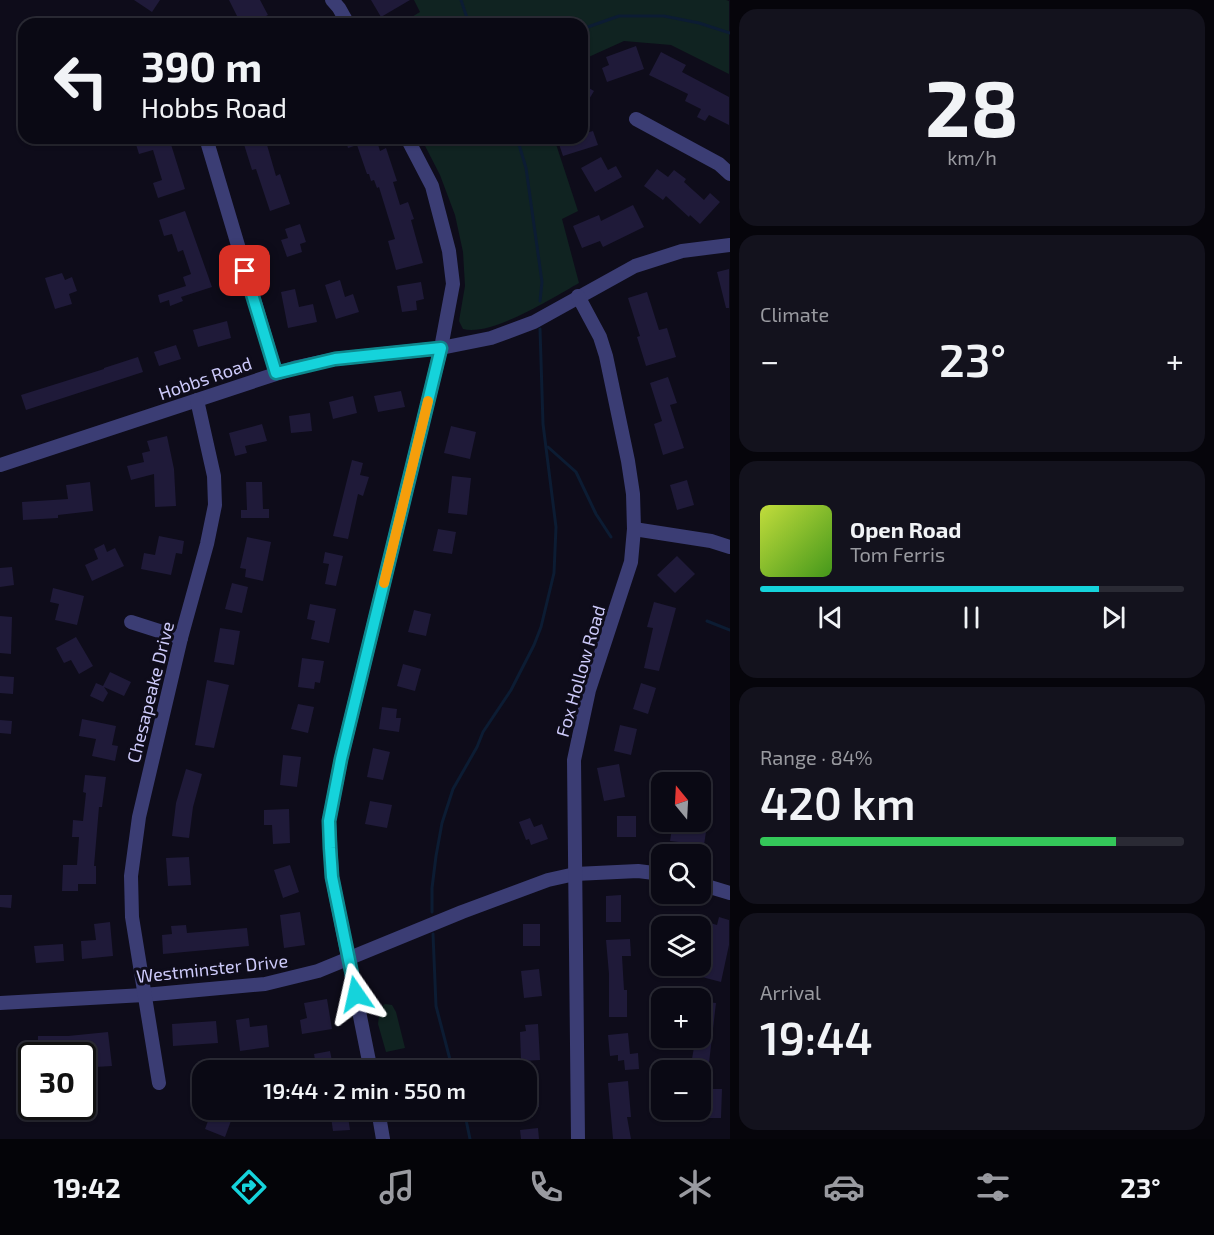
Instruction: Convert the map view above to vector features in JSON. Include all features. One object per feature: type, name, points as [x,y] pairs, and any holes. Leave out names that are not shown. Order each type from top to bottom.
[{"type":"street","points":[[332,0],[345,18]]},
{"type":"street","points":[[636,120],[719,164],[729,174]]},
{"type":"street","points":[[208,144],[276,373]]},
{"type":"street","points":[[369,1060],[332,877],[329,821],[341,759],[441,348],[453,284],[449,250],[432,186],[410,144]]},
{"type":"street","name":"Hobbs Road","points":[[0,465],[276,373],[335,359],[475,343],[534,322],[614,276],[654,259],[682,251],[729,245]]},
{"type":"street","name":"Fox Hollow Road","points":[[578,296],[600,337],[606,356],[628,461],[633,494],[634,529],[631,562],[589,690],[574,760],[578,1139]]},
{"type":"street","name":"Chesapeake Drive","points":[[159,1083],[132,917],[130,876],[139,817],[215,505],[214,476],[197,400]]},
{"type":"street","points":[[634,529],[701,539],[729,547]]},
{"type":"street","points":[[131,622],[181,638]]},
{"type":"street","name":"Westminster Drive","points":[[0,1003],[265,984],[300,976],[349,959],[548,880],[575,874],[638,871],[651,873]]},
{"type":"street","points":[[711,888],[729,893]]},
{"type":"street","points":[[380,1120],[383,1139]]},
{"type":"green space","points":[[414,0],[726,0],[729,1],[729,74],[671,45],[624,41],[588,57],[588,18],[410,18],[420,12]]},
{"type":"green space","points":[[424,144],[556,144],[578,211],[562,219],[579,283],[505,322],[475,330],[463,329],[459,321],[465,286],[463,252],[455,215],[440,175]]},
{"type":"green space","points":[[385,1004],[392,1005],[396,1012],[405,1048],[386,1052],[378,1024],[380,1008]]},
{"type":"building","points":[[134,0],[160,0],[152,12]]},
{"type":"building","points":[[229,0],[260,0],[268,15],[262,18],[238,18]]},
{"type":"building","points":[[371,0],[410,0],[381,17]]},
{"type":"building","points":[[636,46],[644,69],[607,82],[602,68],[609,65],[606,57]]},
{"type":"building","points":[[661,52],[686,65],[682,72],[729,97],[729,125],[709,115],[705,121],[697,117],[701,109],[685,101],[688,94],[649,75]]},
{"type":"building","points":[[588,88],[594,91],[588,101]]},
{"type":"building","points":[[593,131],[598,145],[563,156],[559,144],[588,144],[588,132]]},
{"type":"building","points":[[136,144],[171,144],[185,189],[158,198],[153,183],[162,180],[153,150],[139,154]]},
{"type":"building","points":[[244,144],[267,144],[276,176],[280,174],[290,204],[270,211],[256,169],[252,170]]},
{"type":"building","points":[[347,144],[378,144],[380,151],[386,148],[397,181],[393,182],[400,205],[408,202],[414,219],[411,220],[423,263],[396,270],[388,241],[395,239],[379,187],[377,188],[374,180],[371,181],[367,174],[357,145],[348,148]]},
{"type":"building","points":[[601,157],[608,170],[616,166],[622,177],[595,192],[581,168]]},
{"type":"building","points":[[657,169],[668,177],[674,170],[686,179],[684,182],[704,200],[710,193],[720,202],[700,224],[666,196],[663,200],[644,186]]},
{"type":"building","points":[[633,205],[644,227],[603,247],[600,241],[582,248],[573,226],[599,215],[601,221]]},
{"type":"building","points":[[185,211],[212,287],[181,297],[183,301],[170,306],[169,300],[160,303],[158,295],[186,286],[183,277],[191,274],[183,250],[178,252],[172,234],[164,236],[159,220]]},
{"type":"building","points":[[300,224],[306,242],[300,244],[302,252],[287,257],[281,240],[288,238],[285,229]]},
{"type":"building","points":[[729,269],[729,308],[726,308],[717,272]]},
{"type":"building","points":[[62,273],[65,280],[72,277],[77,291],[69,294],[72,304],[55,309],[45,278]]},
{"type":"building","points":[[340,280],[345,297],[353,294],[359,312],[336,319],[325,285]]},
{"type":"building","points":[[421,282],[424,299],[416,301],[417,310],[402,312],[397,286]]},
{"type":"building","points":[[295,289],[299,307],[313,304],[317,322],[288,328],[281,292]]},
{"type":"building","points":[[647,292],[659,330],[667,328],[676,357],[646,366],[637,337],[640,336],[628,298]]},
{"type":"building","points":[[227,321],[231,338],[198,347],[193,330]]},
{"type":"building","points":[[176,345],[181,359],[159,366],[154,352]]},
{"type":"building","points":[[138,357],[143,372],[26,410],[21,395]]},
{"type":"building","points":[[668,377],[677,403],[670,405],[684,448],[663,455],[654,424],[662,421],[650,383]]},
{"type":"building","points":[[401,391],[405,407],[378,412],[374,396]]},
{"type":"building","points":[[353,396],[357,413],[333,419],[329,402]]},
{"type":"building","points":[[310,413],[312,431],[291,433],[289,416]]},
{"type":"building","points":[[262,424],[267,441],[245,446],[247,453],[235,456],[229,433]]},
{"type":"building","points":[[451,426],[476,432],[470,459],[444,453]]},
{"type":"building","points":[[167,436],[174,469],[176,506],[155,507],[154,474],[131,480],[127,466],[144,462],[142,453],[150,451],[147,441]]},
{"type":"building","points":[[352,460],[363,463],[360,475],[369,477],[363,496],[358,494],[348,539],[333,536]]},
{"type":"building","points":[[452,476],[471,478],[467,515],[448,513]]},
{"type":"building","points":[[687,480],[694,505],[677,510],[670,485]]},
{"type":"building","points":[[90,482],[93,511],[58,515],[58,518],[23,520],[22,502],[68,499],[66,485]]},
{"type":"building","points":[[246,482],[262,482],[263,509],[269,509],[269,518],[241,518],[241,510],[247,510]]},
{"type":"building","points":[[438,529],[456,532],[452,554],[433,551]]},
{"type":"building","points":[[159,536],[184,541],[182,554],[176,553],[171,575],[141,569],[144,553],[155,555]]},
{"type":"building","points":[[247,537],[271,542],[263,581],[245,577],[246,569],[240,568]]},
{"type":"building","points":[[104,544],[107,552],[115,548],[124,566],[92,581],[85,565],[98,559],[94,549]]},
{"type":"building","points":[[325,552],[343,556],[336,586],[325,584],[329,564],[323,563]]},
{"type":"building","points":[[677,556],[695,574],[675,593],[657,575]]},
{"type":"building","points":[[12,567],[14,585],[0,587],[0,568]]},
{"type":"building","points":[[232,583],[248,587],[242,613],[225,609]]},
{"type":"building","points":[[53,588],[84,596],[77,625],[55,620],[59,604],[50,602]]},
{"type":"building","points":[[654,602],[676,608],[659,671],[644,668],[653,628],[647,627]]},
{"type":"building","points":[[310,604],[336,609],[329,643],[311,639],[315,621],[307,619]]},
{"type":"building","points":[[414,610],[431,614],[426,636],[408,632]]},
{"type":"building","points":[[0,616],[12,617],[11,654],[0,653]]},
{"type":"building","points":[[220,628],[240,631],[234,665],[214,662]]},
{"type":"building","points":[[76,637],[93,666],[79,674],[71,660],[64,663],[56,648]]},
{"type":"building","points":[[302,658],[324,661],[320,683],[315,682],[314,689],[298,687]]},
{"type":"building","points":[[403,664],[421,669],[415,691],[397,686]]},
{"type":"building","points":[[110,672],[131,682],[124,696],[104,687],[108,693],[103,702],[90,696],[96,683],[103,686]]},
{"type":"building","points":[[0,676],[14,677],[13,694],[0,693]]},
{"type":"building","points":[[207,680],[229,685],[214,748],[195,745]]},
{"type":"building","points":[[641,683],[656,688],[648,714],[633,709]]},
{"type":"building","points":[[298,704],[314,707],[308,733],[291,729]]},
{"type":"building","points":[[382,707],[397,709],[396,718],[401,718],[399,732],[379,729]]},
{"type":"building","points":[[82,719],[116,726],[112,745],[118,746],[115,761],[92,756],[96,739],[79,736]]},
{"type":"building","points":[[0,720],[12,721],[11,734],[0,733]]},
{"type":"building","points":[[620,725],[637,729],[631,755],[614,751]]},
{"type":"building","points":[[373,748],[390,752],[383,780],[367,777]]},
{"type":"building","points":[[283,755],[301,757],[297,787],[280,785]]},
{"type":"building","points":[[619,764],[625,797],[604,801],[597,768]]},
{"type":"building","points":[[186,769],[202,774],[193,807],[189,838],[172,836],[176,803]]},
{"type":"building","points":[[85,775],[106,777],[102,807],[99,807],[94,866],[96,866],[96,884],[78,884],[78,891],[62,891],[63,865],[77,865],[79,837],[72,837],[73,820],[83,821]]},
{"type":"building","points":[[370,801],[392,805],[387,828],[365,824]]},
{"type":"building","points":[[289,809],[290,843],[273,844],[272,825],[264,825],[264,810]]},
{"type":"building","points":[[617,816],[636,816],[636,837],[617,837]]},
{"type":"building","points":[[530,818],[534,827],[542,824],[548,839],[531,845],[529,839],[526,840],[519,822]]},
{"type":"building","points":[[671,832],[706,832],[704,844],[670,841]]},
{"type":"building","points":[[189,857],[191,885],[168,886],[166,858]]},
{"type":"building","points":[[290,865],[299,892],[283,898],[274,870]]},
{"type":"building","points":[[0,895],[12,895],[11,908],[0,907]]},
{"type":"building","points":[[621,895],[621,922],[606,922],[606,896]]},
{"type":"building","points":[[300,912],[305,945],[284,948],[280,915]]},
{"type":"building","points":[[719,917],[729,920],[729,945],[721,982],[702,977],[711,976],[711,923],[717,925]]},
{"type":"building","points":[[110,922],[113,956],[82,959],[81,941],[96,940],[94,924]]},
{"type":"building","points":[[523,924],[540,924],[540,946],[523,946]]},
{"type":"building","points":[[186,925],[187,933],[247,928],[249,946],[163,954],[162,935],[172,934],[171,926]]},
{"type":"building","points":[[630,939],[631,956],[622,956],[624,990],[627,990],[627,1017],[609,1017],[606,940]]},
{"type":"building","points":[[63,944],[64,961],[36,963],[34,946]]},
{"type":"building","points":[[539,969],[542,996],[524,998],[521,971]]},
{"type":"building","points":[[327,999],[332,1029],[302,1034],[300,1020],[307,1018],[304,1003]]},
{"type":"building","points":[[711,1002],[716,1003],[711,1046]]},
{"type":"building","points":[[249,1018],[250,1027],[267,1025],[269,1047],[240,1051],[236,1020]]},
{"type":"building","points":[[216,1021],[218,1043],[173,1046],[172,1024]]},
{"type":"building","points":[[538,1024],[540,1060],[521,1060],[520,1032],[526,1031],[525,1025]]},
{"type":"building","points":[[108,1032],[112,1066],[96,1067],[96,1042],[38,1042],[38,1036]]},
{"type":"building","points":[[628,1033],[630,1054],[638,1053],[639,1069],[625,1070],[624,1060],[618,1061],[618,1055],[610,1056],[608,1035]]},
{"type":"building","points":[[694,1048],[711,1048],[709,1060],[692,1060]]},
{"type":"building","points":[[330,1051],[332,1060],[315,1060],[314,1054]]},
{"type":"building","points":[[628,1081],[631,1117],[627,1117],[631,1139],[613,1139],[608,1083]]},
{"type":"building","points":[[537,1082],[539,1082],[539,1107],[537,1107]]},
{"type":"building","points":[[711,1089],[722,1089],[721,1118],[711,1118]]},
{"type":"building","points":[[208,1120],[231,1120],[225,1137],[205,1129]]},
{"type":"building","points":[[331,1120],[348,1120],[350,1130],[333,1131]]},
{"type":"building","points":[[538,1128],[539,1139],[521,1139],[520,1130]]},
{"type":"waterway","points":[[461,0],[467,18]]},
{"type":"waterway","points":[[588,27],[619,16],[664,16],[699,23],[730,33]]},
{"type":"waterway","points":[[519,144],[526,168],[542,282],[540,301]]},
{"type":"waterway","points":[[432,912],[436,856],[442,823],[453,789],[483,732],[511,690],[534,645],[541,627],[554,573],[556,527],[543,424],[540,329]]},
{"type":"waterway","points":[[548,447],[576,472],[596,514],[611,537]]},
{"type":"waterway","points":[[707,621],[730,630]]},
{"type":"waterway","points":[[433,934],[436,1006],[450,1060]]},
{"type":"waterway","points":[[466,1120],[470,1139]]},
{"type":"slow traffic","points":[[384,583],[428,401]]},
{"type":"route","points":[[245,271],[276,373],[335,359],[441,348],[341,759],[329,821],[332,877],[356,994]]}]
